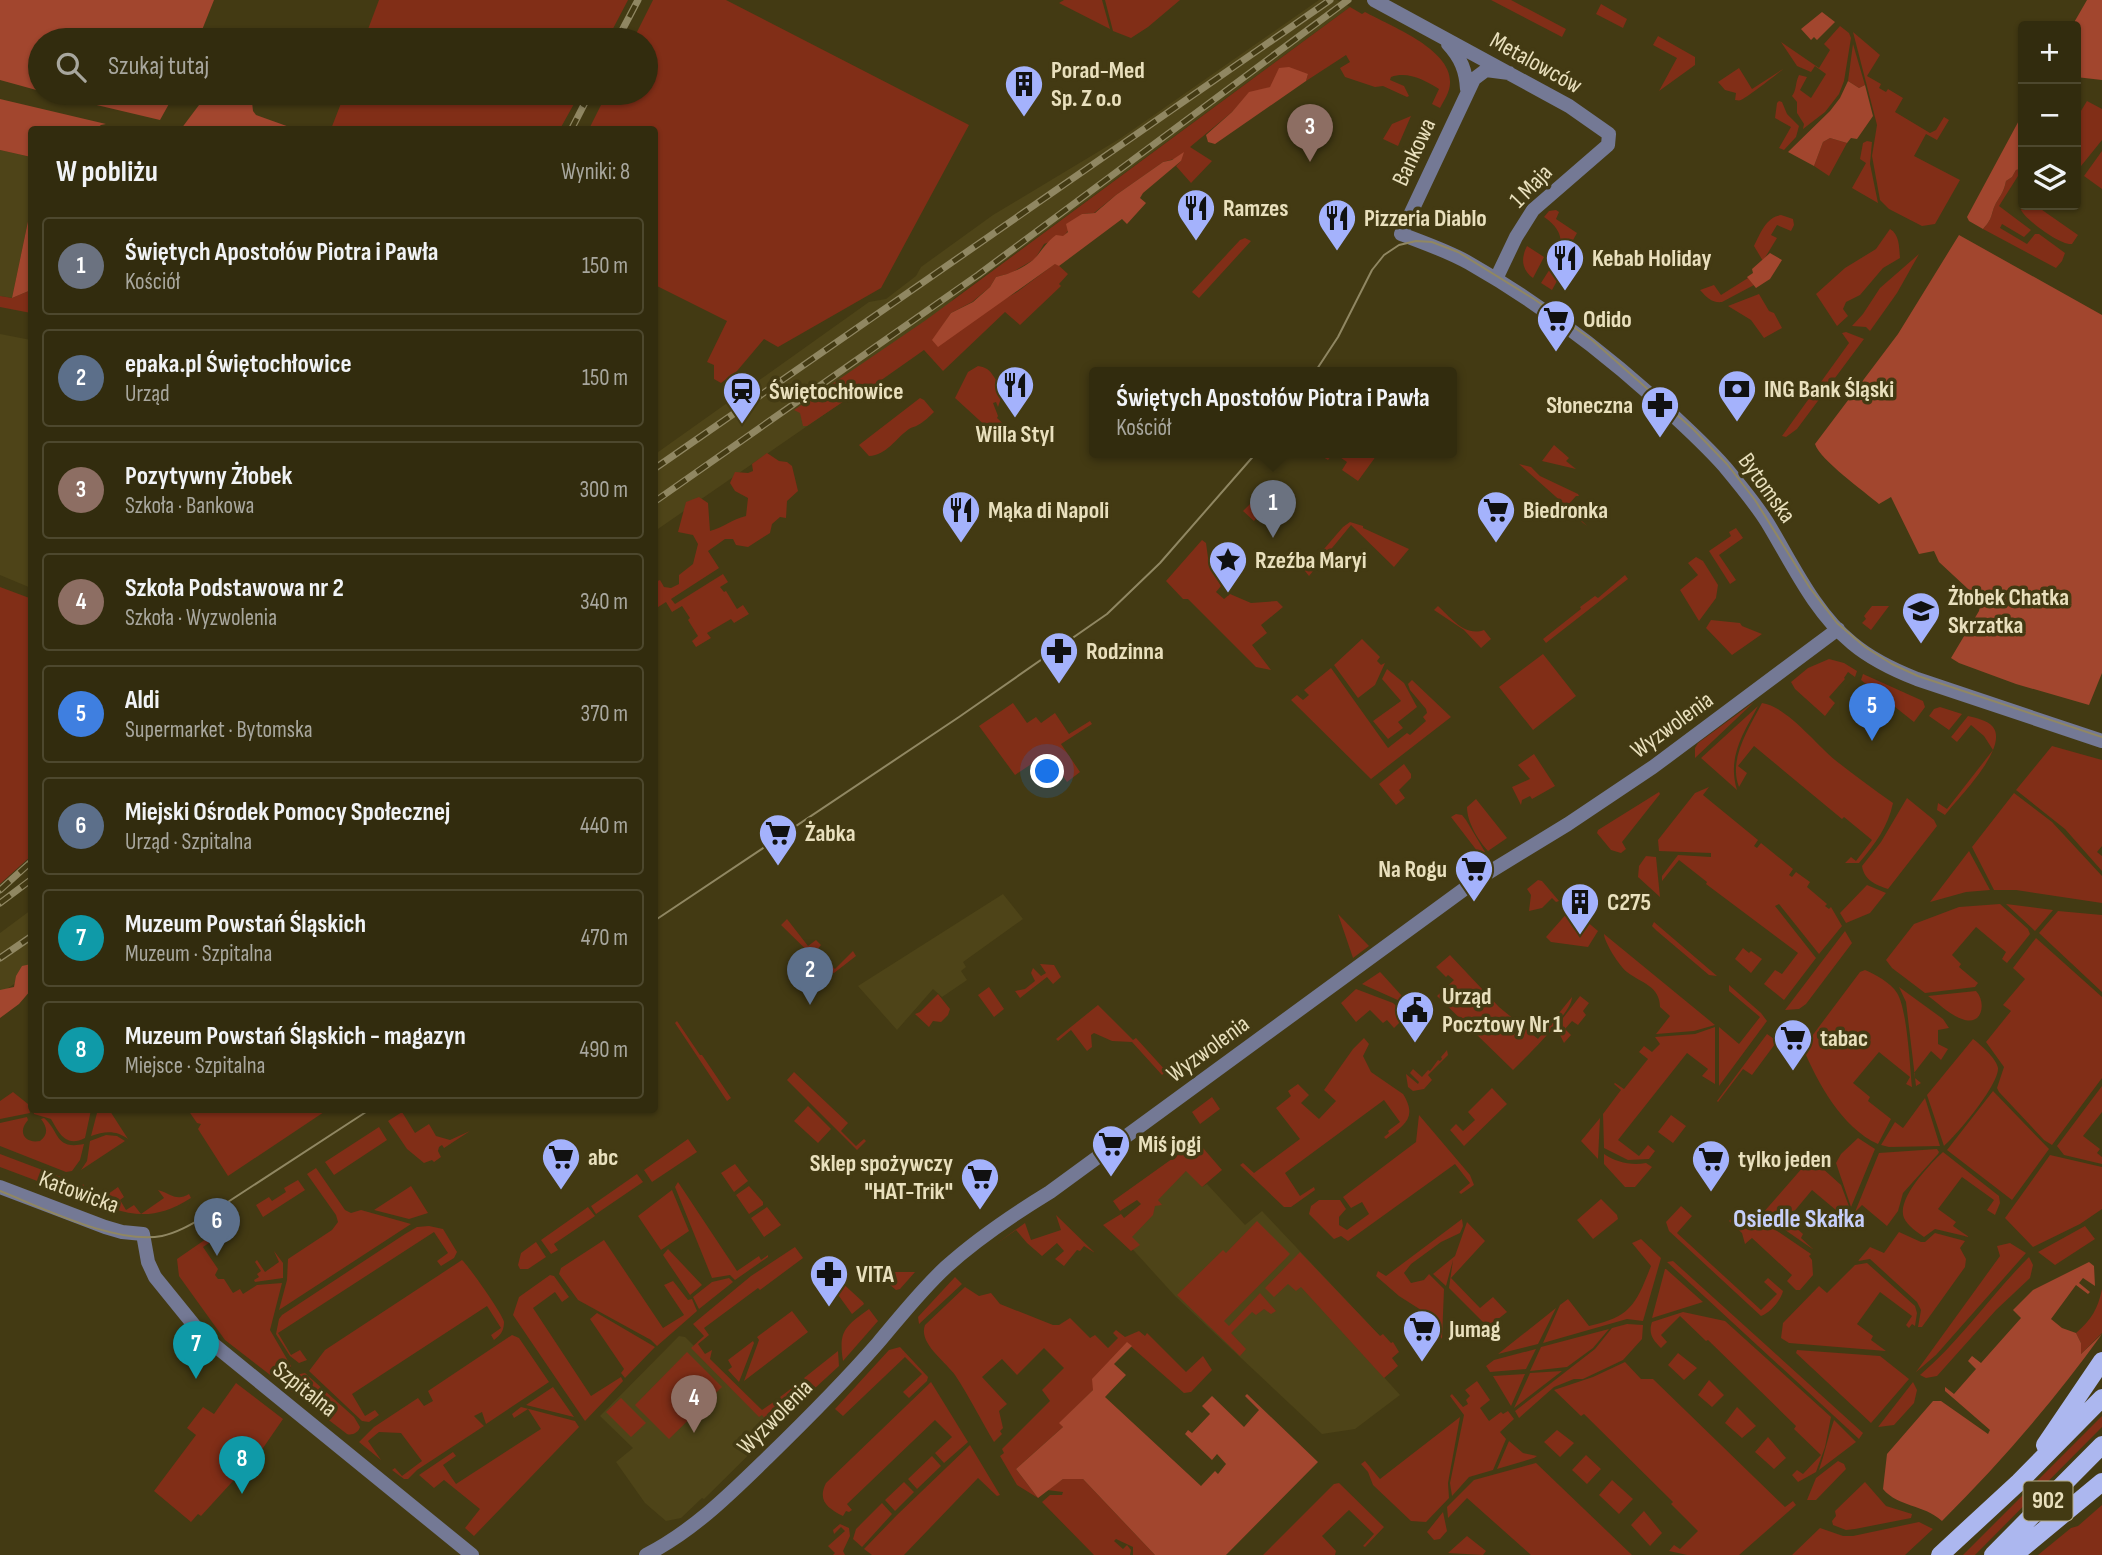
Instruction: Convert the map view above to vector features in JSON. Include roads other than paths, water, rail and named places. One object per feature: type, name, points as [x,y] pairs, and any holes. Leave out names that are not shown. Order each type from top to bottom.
[{"type":"main road","points":[[2019,1482],[2102,1361]]},
{"type":"main road","name":"902","points":[[1940,1555],[2019,1482],[2102,1398]]},
{"type":"main road","name":"902","points":[[1993,1555],[2102,1445]]},
{"type":"main road","points":[[2014,1555],[2102,1482]]},
{"type":"street","name":"Metalowców","points":[[1374,0],[1569,106],[1609,134]]},
{"type":"street","name":"Metalowców","points":[[1438,35],[1456,52],[1466,75],[1468,89]]},
{"type":"street","points":[[1468,89],[1482,72],[1509,73]]},
{"type":"street","name":"Bankowa","points":[[1401,234],[1468,89]]},
{"type":"street","name":"1 Maja","points":[[1496,279],[1516,237],[1533,210],[1608,145],[1609,134]]},
{"type":"street","name":"Bytomska","points":[[1401,234],[1452,255],[1496,279],[1590,342],[1704,444],[1759,510],[1808,590],[1838,629],[1863,650],[1904,673],[2102,741]]},
{"type":"street","name":"Wyzwolenia","points":[[646,1555],[687,1530],[738,1486],[812,1414],[948,1265],[1020,1210],[1050,1192],[1321,996],[1478,879],[1569,824],[1653,768],[1838,629]]},
{"type":"street","name":"Katowicka","points":[[0,1187],[104,1227],[143,1234]]},
{"type":"street","name":"Szpitalna","points":[[143,1234],[148,1262],[155,1276],[202,1335],[472,1555]]},
{"type":"tram line","points":[[1318,367],[1338,337],[1372,270],[1384,255],[1399,245],[1416,241],[1432,242],[1458,252],[1534,299],[1592,340],[1693,429],[1727,464],[1755,500],[1810,588],[1837,623],[1865,647],[1918,676],[2102,737]]},
{"type":"tram line","points":[[658,918],[959,717],[1107,614],[1160,563],[1252,458]]},
{"type":"tram line","points":[[0,1191],[102,1230],[124,1235],[162,1236],[211,1213],[364,1113]]},
{"type":"railway","points":[[623,28],[638,0]]},
{"type":"railway","points":[[658,466],[1330,0]]},
{"type":"railway","points":[[658,499],[978,275],[1348,0]]},
{"type":"railway","points":[[573,126],[584,105]]},
{"type":"railway","points":[[0,890],[28,865]]},
{"type":"railway","points":[[0,903],[28,882]]},
{"type":"railway","points":[[0,958],[28,939]]},
{"type":"place","name":"Porad-Med Sp. Z o.o","points":[[1024,118]]},
{"type":"place","name":"Pozytywny Żłobek","points":[[1310,162]]},
{"type":"place","name":"Ramzes","points":[[1196,242]]},
{"type":"place","name":"Pizzeria Diablo","points":[[1337,252]]},
{"type":"place","name":"Kebab Holiday","points":[[1565,292]]},
{"type":"place","name":"Odido","points":[[1556,353]]},
{"type":"place","name":"Willa Styl","points":[[1015,419]]},
{"type":"place","name":"ING Bank Śląski","points":[[1737,423]]},
{"type":"place","name":"Świętochłowice","points":[[742,425]]},
{"type":"place","name":"Słoneczna","points":[[1660,439]]},
{"type":"place","name":"Świętych Apostołów Piotra i Pawła","points":[[1273,538]]},
{"type":"place","name":"Mąka di Napoli","points":[[961,544]]},
{"type":"place","name":"Biedronka","points":[[1496,544]]},
{"type":"place","name":"Rzeźba Maryi","points":[[1228,594]]},
{"type":"place","name":"Żłobek Chatka Skrzatka","points":[[1921,645]]},
{"type":"place","name":"Rodzinna","points":[[1059,685]]},
{"type":"place","name":"Aldi","points":[[1872,741]]},
{"type":"place","name":"Żabka","points":[[778,867]]},
{"type":"place","name":"Na Rogu","points":[[1474,903]]},
{"type":"place","name":"C275","points":[[1580,936]]},
{"type":"place","name":"epaka.pl Świętochłowice","points":[[810,1005]]},
{"type":"place","name":"Urząd Pocztowy Nr 1","points":[[1415,1044]]},
{"type":"place","name":"tabac","points":[[1793,1072]]},
{"type":"place","name":"Miś jogi","points":[[1111,1178]]},
{"type":"place","name":"abc","points":[[561,1191]]},
{"type":"place","name":"tylko jeden","points":[[1711,1193]]},
{"type":"place","name":"Sklep spożywczy \"HAT-Trik\"","points":[[980,1211]]},
{"type":"place","name":"Miejski Ośrodek Pomocy Społecznej","points":[[217,1256]]},
{"type":"place","name":"VITA","points":[[829,1308]]},
{"type":"place","name":"Jumag","points":[[1422,1363]]},
{"type":"place","name":"Muzeum Powstań Śląskich","points":[[196,1379]]},
{"type":"place","name":"Szkoła Podstawowa nr 2","points":[[694,1433]]},
{"type":"place","name":"Muzeum Powstań Śląskich - magazyn","points":[[242,1494]]},
{"type":"district","name":"Osiedle Skałka","points":[[1799,1219]]}]
